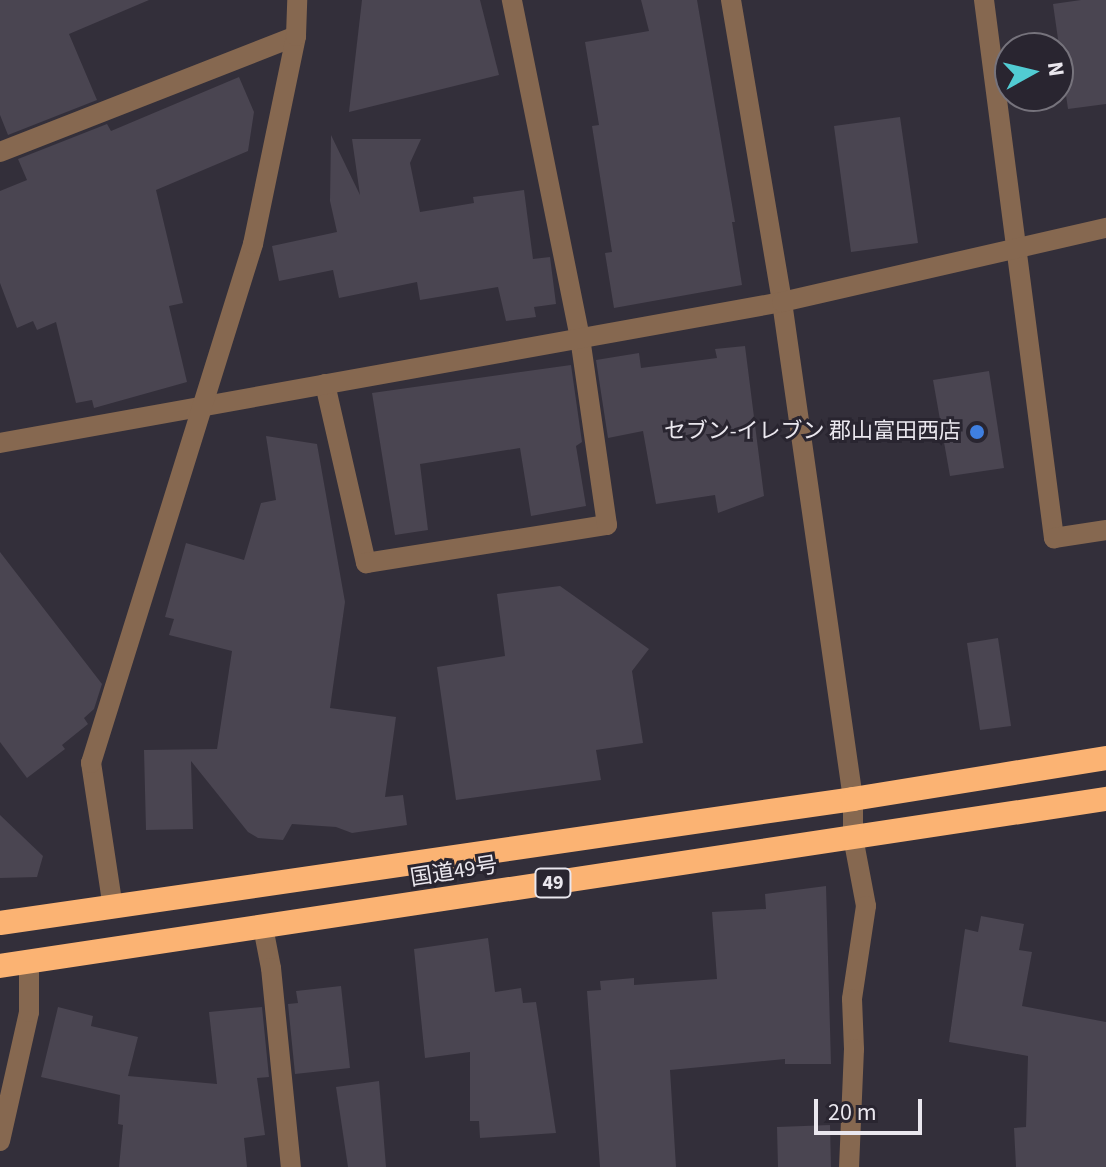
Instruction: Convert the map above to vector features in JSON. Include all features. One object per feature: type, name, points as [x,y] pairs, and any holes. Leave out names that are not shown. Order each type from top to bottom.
[{"type":"highway","name":"国道49号","points":[[0,923],[853,799],[1106,758]]},
{"type":"highway","name":"国道49号","points":[[0,966],[1106,799]]},
{"type":"street","points":[[113,908],[91,763],[253,244],[296,36],[297,0]]},
{"type":"street","points":[[325,384],[366,563],[607,525],[580,338],[512,0]]},
{"type":"street","points":[[731,0],[782,302],[853,799],[853,837],[866,906],[852,999],[854,1049],[849,1167]]},
{"type":"street","points":[[984,0],[1054,538],[1106,530]]},
{"type":"street","points":[[0,152],[296,36]]},
{"type":"street","points":[[0,443],[782,302],[1106,228]]},
{"type":"street","points":[[263,927],[271,968],[291,1167]]},
{"type":"street","points":[[0,1141],[29,1012],[29,962]]},
{"type":"building","points":[[0,0],[149,0],[69,34],[97,100],[8,135],[0,115]]},
{"type":"building","points":[[362,0],[480,0],[499,75],[349,112]]},
{"type":"building","points":[[641,0],[697,0],[735,222],[732,222],[742,285],[614,308],[605,253],[612,252],[592,126],[599,125],[585,42],[649,31]]},
{"type":"building","points":[[1106,0],[1106,104],[1074,108],[1074,32],[1057,32],[1053,4]]},
{"type":"building","points":[[239,77],[254,112],[248,151],[156,190],[183,303],[169,306],[187,382],[94,408],[92,400],[76,403],[56,322],[37,330],[33,321],[17,328],[0,283],[0,191],[27,180],[18,159],[107,124],[111,131]]},
{"type":"building","points":[[900,117],[918,243],[851,252],[834,126]]},
{"type":"building","points":[[331,135],[360,195],[352,139],[421,139],[410,163],[420,212],[474,203],[473,197],[524,190],[533,259],[550,257],[556,304],[534,307],[536,317],[506,321],[498,287],[420,300],[417,282],[339,298],[333,270],[279,281],[272,246],[337,232],[330,201]]},
{"type":"building","points":[[745,346],[764,496],[718,513],[715,495],[656,504],[643,431],[608,438],[596,360],[639,353],[641,368],[717,358],[715,349]]},
{"type":"building","points":[[571,365],[582,442],[576,446],[586,506],[531,516],[520,448],[420,464],[428,530],[395,535],[372,393]]},
{"type":"building","points":[[989,371],[1004,468],[950,476],[933,380]]},
{"type":"building","points":[[266,436],[317,444],[345,602],[330,708],[396,717],[385,797],[403,795],[407,825],[352,833],[336,827],[292,824],[283,840],[258,838],[248,832],[191,761],[193,829],[146,830],[144,750],[217,749],[232,651],[169,635],[174,619],[165,617],[186,543],[244,560],[261,503],[276,500]]},
{"type":"building","points":[[0,552],[102,684],[94,709],[84,718],[88,724],[62,745],[65,749],[27,778],[0,742]]},
{"type":"building","points":[[560,586],[649,649],[632,671],[643,743],[596,750],[601,780],[456,800],[437,667],[505,656],[497,594]]},
{"type":"building","points":[[998,638],[1011,726],[980,730],[967,643]]},
{"type":"building","points":[[0,815],[43,856],[37,877],[0,878]]},
{"type":"building","points":[[826,886],[831,1064],[785,1064],[785,1059],[670,1070],[676,1167],[600,1167],[587,991],[601,990],[600,981],[634,978],[634,985],[717,979],[712,912],[766,909],[765,894]]},
{"type":"building","points":[[981,916],[1024,924],[1019,950],[1032,952],[1022,1006],[1106,1022],[1106,1167],[1016,1167],[1014,1128],[1026,1127],[1028,1056],[949,1042],[965,929],[978,932]]},
{"type":"building","points":[[488,938],[495,992],[521,988],[523,1003],[536,1002],[556,1133],[480,1138],[479,1121],[470,1121],[470,1052],[425,1058],[414,949]]},
{"type":"building","points":[[341,986],[350,1068],[295,1074],[288,1004],[298,1003],[296,991]]},
{"type":"building","points":[[58,1007],[93,1016],[91,1026],[138,1037],[128,1076],[217,1084],[209,1012],[262,1007],[269,1077],[257,1078],[265,1135],[244,1138],[247,1167],[119,1167],[123,1125],[118,1124],[120,1095],[41,1077]]},
{"type":"building","points":[[379,1081],[386,1167],[348,1167],[336,1087]]},
{"type":"building","points":[[830,1125],[831,1167],[778,1167],[777,1127]]},
{"type":"place","name":"セブン-イレブン 郡山富田西店","points":[[977,432]]}]
